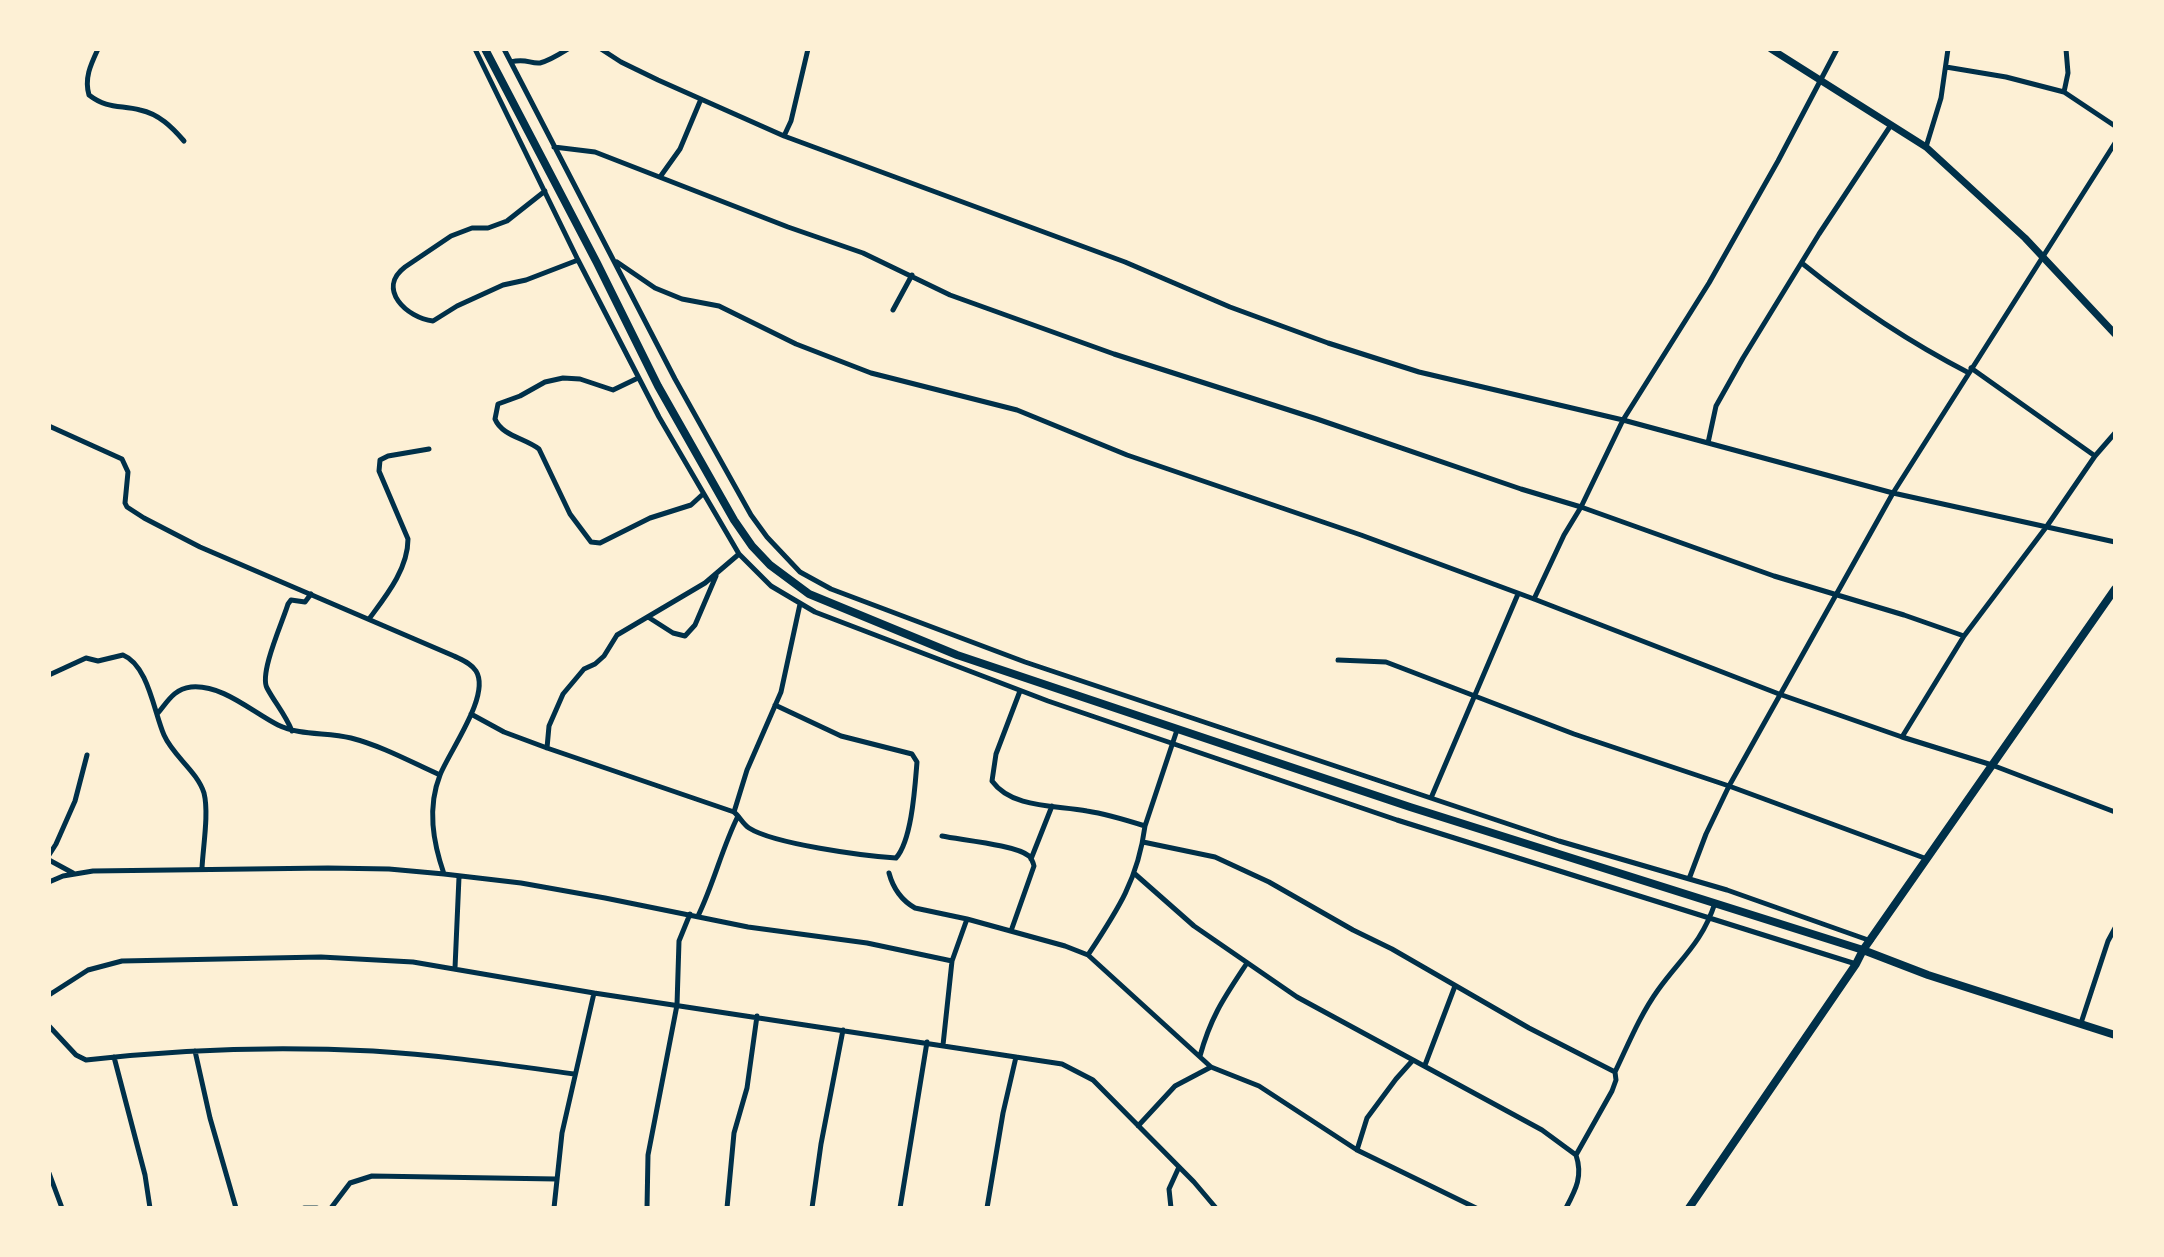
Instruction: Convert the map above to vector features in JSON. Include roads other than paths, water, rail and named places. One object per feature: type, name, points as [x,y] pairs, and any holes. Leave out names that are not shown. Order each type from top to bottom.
[{"type":"main road","points":[[485,49],[597,263],[657,386],[734,520],[752,547],[770,565],[809,594],[881,626],[957,655],[1177,730],[1410,807],[1863,950],[1928,975],[2115,1035]]},
{"type":"main road","points":[[1771,49],[1926,147],[1991,205],[2115,334]]},
{"type":"main road","points":[[1689,1208],[1863,950],[1872,941],[2115,589]]},
{"type":"street","points":[[98,49],[88,74],[86,85],[89,95],[115,108],[143,110],[157,116],[169,124],[184,141]]},
{"type":"street","points":[[475,49],[638,378],[738,554],[771,586],[802,606],[1020,691],[1542,867],[1856,964]]},
{"type":"street","points":[[504,49],[675,379],[751,515],[767,537],[800,572],[831,589],[1025,663],[1559,841],[1689,879],[1872,941]]},
{"type":"street","points":[[511,62],[522,59],[542,62],[568,49]]},
{"type":"street","points":[[601,49],[621,62],[783,136],[1125,262],[1230,307],[1328,343],[1419,372],[1623,420],[1893,493],[2115,542]]},
{"type":"street","points":[[783,136],[791,121],[808,49]]},
{"type":"street","points":[[1534,599],[1623,420],[1709,284],[1837,49]]},
{"type":"street","points":[[1926,147],[1941,98],[1948,49]]},
{"type":"street","points":[[2064,92],[2068,73],[2067,49]]},
{"type":"street","points":[[1946,68],[2006,77],[2064,92],[2115,126]]},
{"type":"street","points":[[660,177],[680,149],[701,99]]},
{"type":"street","points":[[1708,443],[1716,406],[1743,358],[1819,234],[1891,125]]},
{"type":"street","points":[[1689,879],[1706,834],[1729,786],[1893,493],[2115,143]]},
{"type":"street","points":[[554,147],[595,152],[788,227],[863,253],[950,295],[1114,354],[1521,489],[1581,506],[1774,576],[1964,636]]},
{"type":"street","points":[[545,191],[507,221],[488,228],[472,228],[451,236],[405,267],[393,282],[395,296],[402,306],[412,313],[433,321],[457,306],[503,285],[526,280],[578,260]]},
{"type":"street","points":[[614,260],[668,294],[719,306],[796,344],[871,373],[1017,410],[1127,455],[1361,535],[1779,694],[1993,765],[2115,812]]},
{"type":"street","points":[[1803,264],[1874,318],[1927,351],[1970,371],[2095,456]]},
{"type":"street","points":[[892,310],[912,275]]},
{"type":"street","points":[[638,378],[613,390],[572,378],[545,382],[520,397],[498,404],[495,419],[504,431],[532,443],[539,449],[570,514],[591,542],[600,543],[659,515],[687,508],[703,494]]},
{"type":"street","points":[[49,426],[113,453],[121,459],[128,472],[125,503],[135,512],[200,547],[469,663],[477,671],[480,688],[471,714],[440,775],[433,805],[435,849],[444,874]]},
{"type":"street","points":[[1902,737],[1964,636],[2047,526],[2095,456],[2115,433]]},
{"type":"street","points":[[369,619],[394,583],[408,546],[408,539],[379,471],[380,460],[388,456],[429,449]]},
{"type":"street","points":[[547,748],[549,726],[563,694],[584,669],[596,664],[604,656],[617,635],[716,576],[738,554]]},
{"type":"street","points":[[648,617],[673,633],[685,636],[695,625],[716,576]]},
{"type":"street","points":[[292,731],[285,713],[265,681],[269,659],[288,604],[291,600],[305,602],[312,594]]},
{"type":"street","points":[[698,916],[717,875],[747,770],[780,692],[802,606],[809,594]]},
{"type":"street","points":[[1431,798],[1518,594]]},
{"type":"street","points":[[49,675],[86,658],[98,660],[119,655],[126,656],[135,664],[158,713],[165,738],[203,791],[205,803],[202,868]]},
{"type":"street","points":[[1338,660],[1386,662],[1574,734],[1729,786],[1927,859]]},
{"type":"street","points":[[158,713],[175,692],[194,687],[230,697],[292,731],[352,738],[440,775]]},
{"type":"street","points":[[1020,691],[996,754],[992,781],[999,791],[1013,797],[1089,811],[1145,826]]},
{"type":"street","points":[[471,714],[504,732],[736,814],[759,833],[822,848],[896,858],[900,853],[910,817],[917,762],[912,754],[841,736],[775,705]]},
{"type":"street","points":[[1088,955],[1129,889],[1135,874],[1145,826],[1177,730]]},
{"type":"street","points":[[49,855],[75,801],[87,755]]},
{"type":"street","points":[[1031,859],[1052,806]]},
{"type":"street","points":[[942,836],[996,845],[1027,855],[1031,859],[1034,866],[1011,931]]},
{"type":"street","points":[[1143,842],[1215,857],[1240,869],[1615,1072]]},
{"type":"street","points":[[49,860],[73,873]]},
{"type":"street","points":[[49,882],[73,873],[93,871],[202,868],[389,869],[521,883],[748,927],[867,943],[952,961]]},
{"type":"street","points":[[889,873],[893,887],[908,904],[921,911],[967,919],[1088,955],[1211,1067],[1259,1086],[1357,1150],[1476,1208]]},
{"type":"street","points":[[1135,874],[1194,926],[1297,997],[1542,1130],[1576,1155],[1580,1178],[1566,1208]]},
{"type":"street","points":[[455,968],[458,877]]},
{"type":"street","points":[[1576,1155],[1612,1091],[1616,1080],[1615,1072],[1648,1006],[1696,944],[1715,903]]},
{"type":"street","points":[[647,1208],[648,1155],[677,1005],[679,942],[690,914]]},
{"type":"street","points":[[943,1045],[952,961],[967,919]]},
{"type":"street","points":[[2081,1023],[2108,940],[2115,928]]},
{"type":"street","points":[[49,995],[88,970],[122,961],[321,957],[413,962],[594,993],[1062,1065],[1093,1080],[1216,1208]]},
{"type":"street","points":[[1200,1057],[1215,1011],[1247,963]]},
{"type":"street","points":[[1424,1065],[1455,986]]},
{"type":"street","points":[[554,1208],[556,1179],[574,1074],[594,993]]},
{"type":"street","points":[[727,1208],[734,1133],[747,1088],[757,1016]]},
{"type":"street","points":[[49,1026],[86,1060],[195,1051],[373,1051],[478,1060],[574,1074]]},
{"type":"street","points":[[812,1208],[821,1143],[843,1030]]},
{"type":"street","points":[[900,1208],[926,1042]]},
{"type":"street","points":[[195,1051],[210,1118],[236,1208]]},
{"type":"street","points":[[114,1056],[145,1175],[150,1208]]},
{"type":"street","points":[[987,1208],[1005,1102],[1016,1057]]},
{"type":"street","points":[[1357,1150],[1367,1118],[1413,1060]]},
{"type":"street","points":[[1138,1126],[1175,1086],[1211,1067]]},
{"type":"street","points":[[1171,1208],[1169,1189],[1179,1167]]},
{"type":"street","points":[[49,1173],[62,1208]]},
{"type":"street","points":[[331,1208],[350,1182],[372,1176],[556,1179]]},
{"type":"street","points":[[304,1208],[317,1208]]}]
